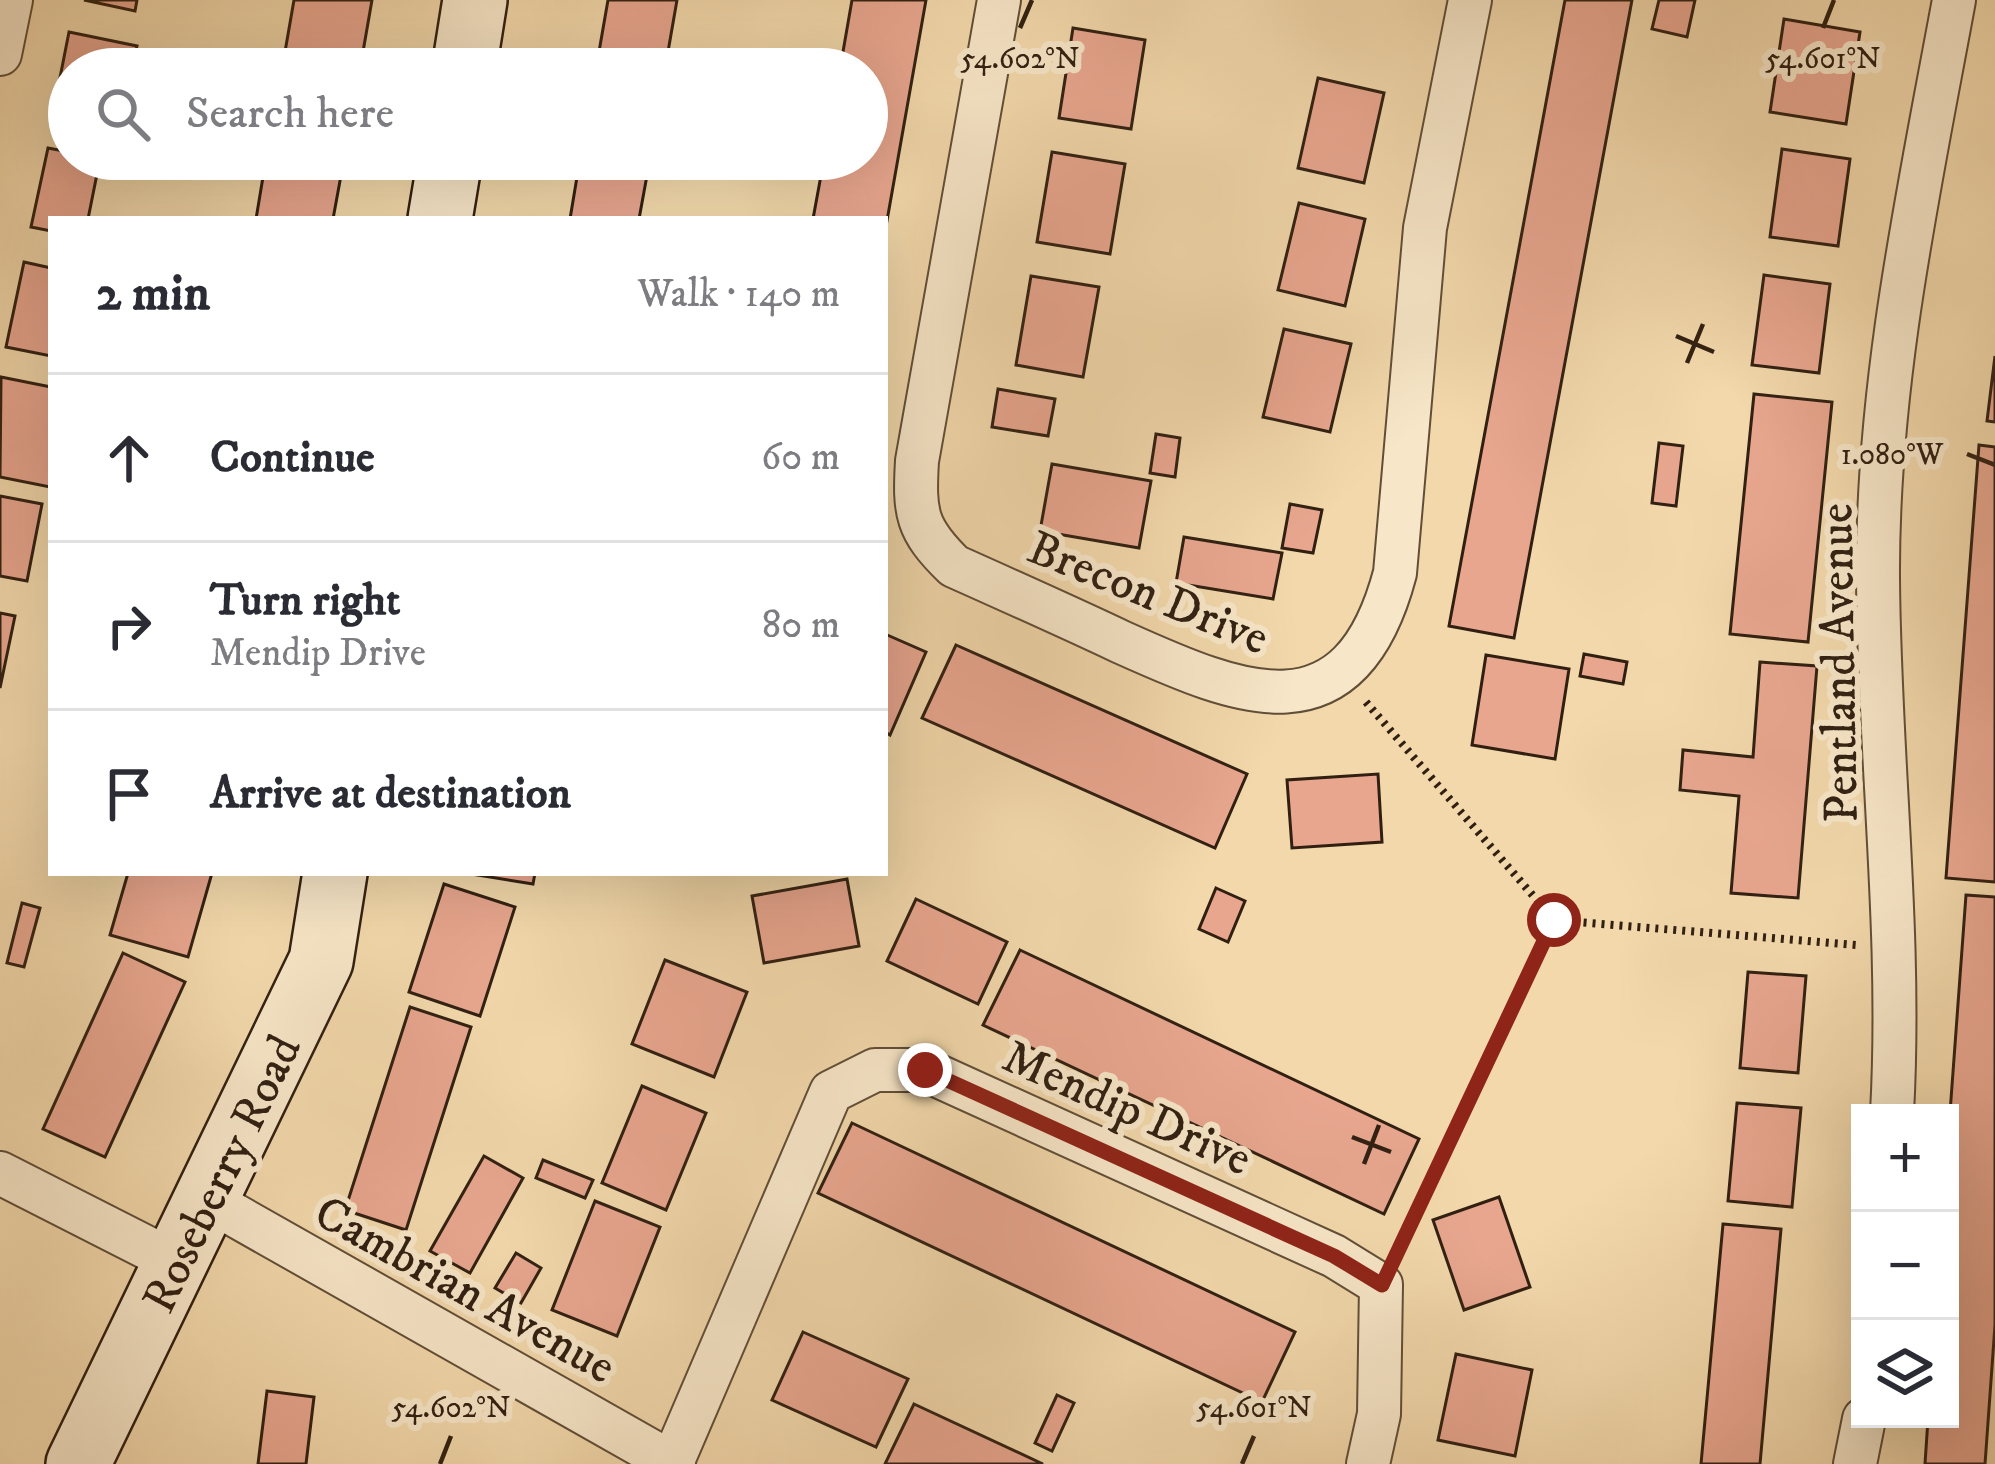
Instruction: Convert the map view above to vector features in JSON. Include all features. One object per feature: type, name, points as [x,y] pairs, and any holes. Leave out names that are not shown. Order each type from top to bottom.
[{"type":"street","points":[[0,54],[11,0]]},
{"type":"street","points":[[467,48],[475,0]]},
{"type":"street","name":"Brecon Drive","points":[[999,0],[917,461],[914,512],[933,545],[954,566],[1218,685],[1268,695],[1309,689],[1341,673]]},
{"type":"street","points":[[1341,673],[1386,608],[1395,573],[1425,228],[1470,0]]},
{"type":"street","name":"Pentland Avenue","points":[[1892,1104],[1896,948],[1878,574],[1899,297],[1954,0]]},
{"type":"street","points":[[440,216],[446,180]]},
{"type":"street","name":"Roseberry Road","points":[[78,1464],[321,961],[335,876]]},
{"type":"street","name":"Mendip Drive","points":[[673,1463],[831,1092],[875,1070],[925,1070],[1334,1256],[1382,1285]]},
{"type":"street","points":[[0,1173],[178,1264]]},
{"type":"street","name":"Cambrian Avenue","points":[[208,1200],[673,1463]]},
{"type":"street","points":[[1368,1464],[1379,1414],[1382,1285]]},
{"type":"street","points":[[1855,1464],[1862,1428]]},
{"type":"path","points":[[1341,673],[1554,920],[1896,948]]},
{"type":"path","points":[[1382,1285],[1554,920]]},
{"type":"building","points":[[84,0],[137,0],[135,11]]},
{"type":"building","points":[[294,0],[372,0],[364,48],[286,48]]},
{"type":"building","points":[[608,0],[677,0],[669,48],[600,48]]},
{"type":"building","points":[[852,0],[926,0],[888,216],[814,216],[820,180],[888,180],[888,48],[844,48]]},
{"type":"building","points":[[1565,0],[1632,0],[1514,638],[1449,626]]},
{"type":"building","points":[[1659,0],[1695,0],[1687,37],[1652,29]]},
{"type":"building","points":[[1784,19],[1860,32],[1846,124],[1770,112]]},
{"type":"building","points":[[1073,28],[1145,40],[1131,129],[1059,118]]},
{"type":"building","points":[[69,32],[137,46],[137,48],[66,48]]},
{"type":"building","points":[[1318,78],[1384,93],[1364,183],[1298,168]]},
{"type":"building","points":[[48,148],[48,180],[96,180],[89,216],[48,216],[48,230],[31,227]]},
{"type":"building","points":[[1782,149],[1850,159],[1838,246],[1770,237]]},
{"type":"building","points":[[1052,152],[1125,164],[1110,254],[1037,242]]},
{"type":"building","points":[[262,180],[340,180],[334,216],[256,216]]},
{"type":"building","points":[[576,180],[646,180],[640,216],[570,216]]},
{"type":"building","points":[[1299,203],[1365,219],[1345,306],[1278,290]]},
{"type":"building","points":[[24,262],[48,267],[48,355],[6,347]]},
{"type":"building","points":[[1764,275],[1830,284],[1819,373],[1752,365]]},
{"type":"building","points":[[1031,276],[1099,287],[1083,377],[1016,365]]},
{"type":"building","points":[[1284,329],[1351,344],[1330,432],[1263,417]]},
{"type":"building","points":[[1995,356],[1995,422],[1987,421]]},
{"type":"building","points":[[1,377],[48,386],[48,487],[0,477]]},
{"type":"building","points":[[998,389],[1055,399],[1048,436],[992,427]]},
{"type":"building","points":[[1754,394],[1832,402],[1808,642],[1730,634]]},
{"type":"building","points":[[1156,434],[1180,438],[1175,477],[1150,473]]},
{"type":"building","points":[[1659,443],[1683,446],[1676,506],[1652,503]]},
{"type":"building","points":[[1979,445],[1995,447],[1995,882],[1946,878]]},
{"type":"building","points":[[1052,464],[1151,481],[1139,548],[1040,531]]},
{"type":"building","points":[[0,496],[42,504],[27,581],[0,576]]},
{"type":"building","points":[[1290,504],[1322,510],[1313,553],[1282,548]]},
{"type":"building","points":[[1184,537],[1282,553],[1273,599],[1176,583]]},
{"type":"building","points":[[0,613],[15,616],[0,688]]},
{"type":"building","points":[[888,635],[926,652],[888,734]]},
{"type":"building","points":[[956,645],[1247,774],[1215,848],[922,718]]},
{"type":"building","points":[[1584,654],[1627,662],[1623,684],[1580,676]]},
{"type":"building","points":[[1486,655],[1569,669],[1555,759],[1472,745]]},
{"type":"building","points":[[1760,662],[1817,666],[1798,898],[1731,893],[1739,796],[1680,790],[1683,750],[1753,757]]},
{"type":"building","points":[[1378,774],[1382,842],[1292,848],[1287,780]]},
{"type":"building","points":[[127,876],[211,876],[188,957],[110,935]]},
{"type":"building","points":[[484,876],[534,876],[533,884]]},
{"type":"building","points":[[847,879],[859,946],[764,963],[752,896]]},
{"type":"building","points":[[444,884],[515,907],[480,1016],[409,992]]},
{"type":"building","points":[[1216,888],[1245,901],[1228,942],[1199,929]]},
{"type":"building","points":[[1966,895],[1995,897],[1995,1325],[1985,1464],[1925,1464],[1927,1428],[1959,1428],[1959,1104],[1951,1104]]},
{"type":"building","points":[[916,899],[1007,942],[978,1004],[887,961]]},
{"type":"building","points":[[22,903],[40,908],[24,967],[7,963]]},
{"type":"building","points":[[1020,950],[1419,1139],[1384,1214],[983,1025]]},
{"type":"building","points":[[123,953],[185,982],[105,1157],[43,1129]]},
{"type":"building","points":[[665,960],[747,992],[714,1077],[632,1044]]},
{"type":"building","points":[[1748,972],[1806,976],[1798,1073],[1740,1068]]},
{"type":"building","points":[[410,1007],[471,1027],[406,1230],[345,1210]]},
{"type":"building","points":[[642,1086],[706,1113],[666,1210],[602,1183]]},
{"type":"building","points":[[1737,1103],[1801,1108],[1792,1207],[1728,1201]]},
{"type":"building","points":[[852,1123],[1295,1332],[1262,1402],[818,1193]]},
{"type":"building","points":[[484,1156],[523,1178],[470,1273],[430,1251]]},
{"type":"building","points":[[543,1160],[593,1180],[585,1198],[536,1178]]},
{"type":"building","points":[[1499,1197],[1530,1287],[1464,1310],[1433,1220]]},
{"type":"building","points":[[595,1201],[660,1227],[617,1336],[552,1310]]},
{"type":"building","points":[[1723,1224],[1781,1229],[1760,1464],[1701,1464]]},
{"type":"building","points":[[516,1253],[541,1268],[521,1303],[495,1288]]},
{"type":"building","points":[[803,1332],[908,1379],[876,1447],[772,1400]]},
{"type":"building","points":[[1456,1354],[1532,1370],[1515,1456],[1438,1440]]},
{"type":"building","points":[[267,1391],[314,1397],[306,1464],[258,1464]]},
{"type":"building","points":[[1057,1395],[1074,1403],[1052,1451],[1035,1443]]},
{"type":"building","points":[[914,1404],[1043,1464],[885,1464]]},
{"type":"route","points":[[925,1070],[1334,1256],[1382,1285],[1554,920]]}]
